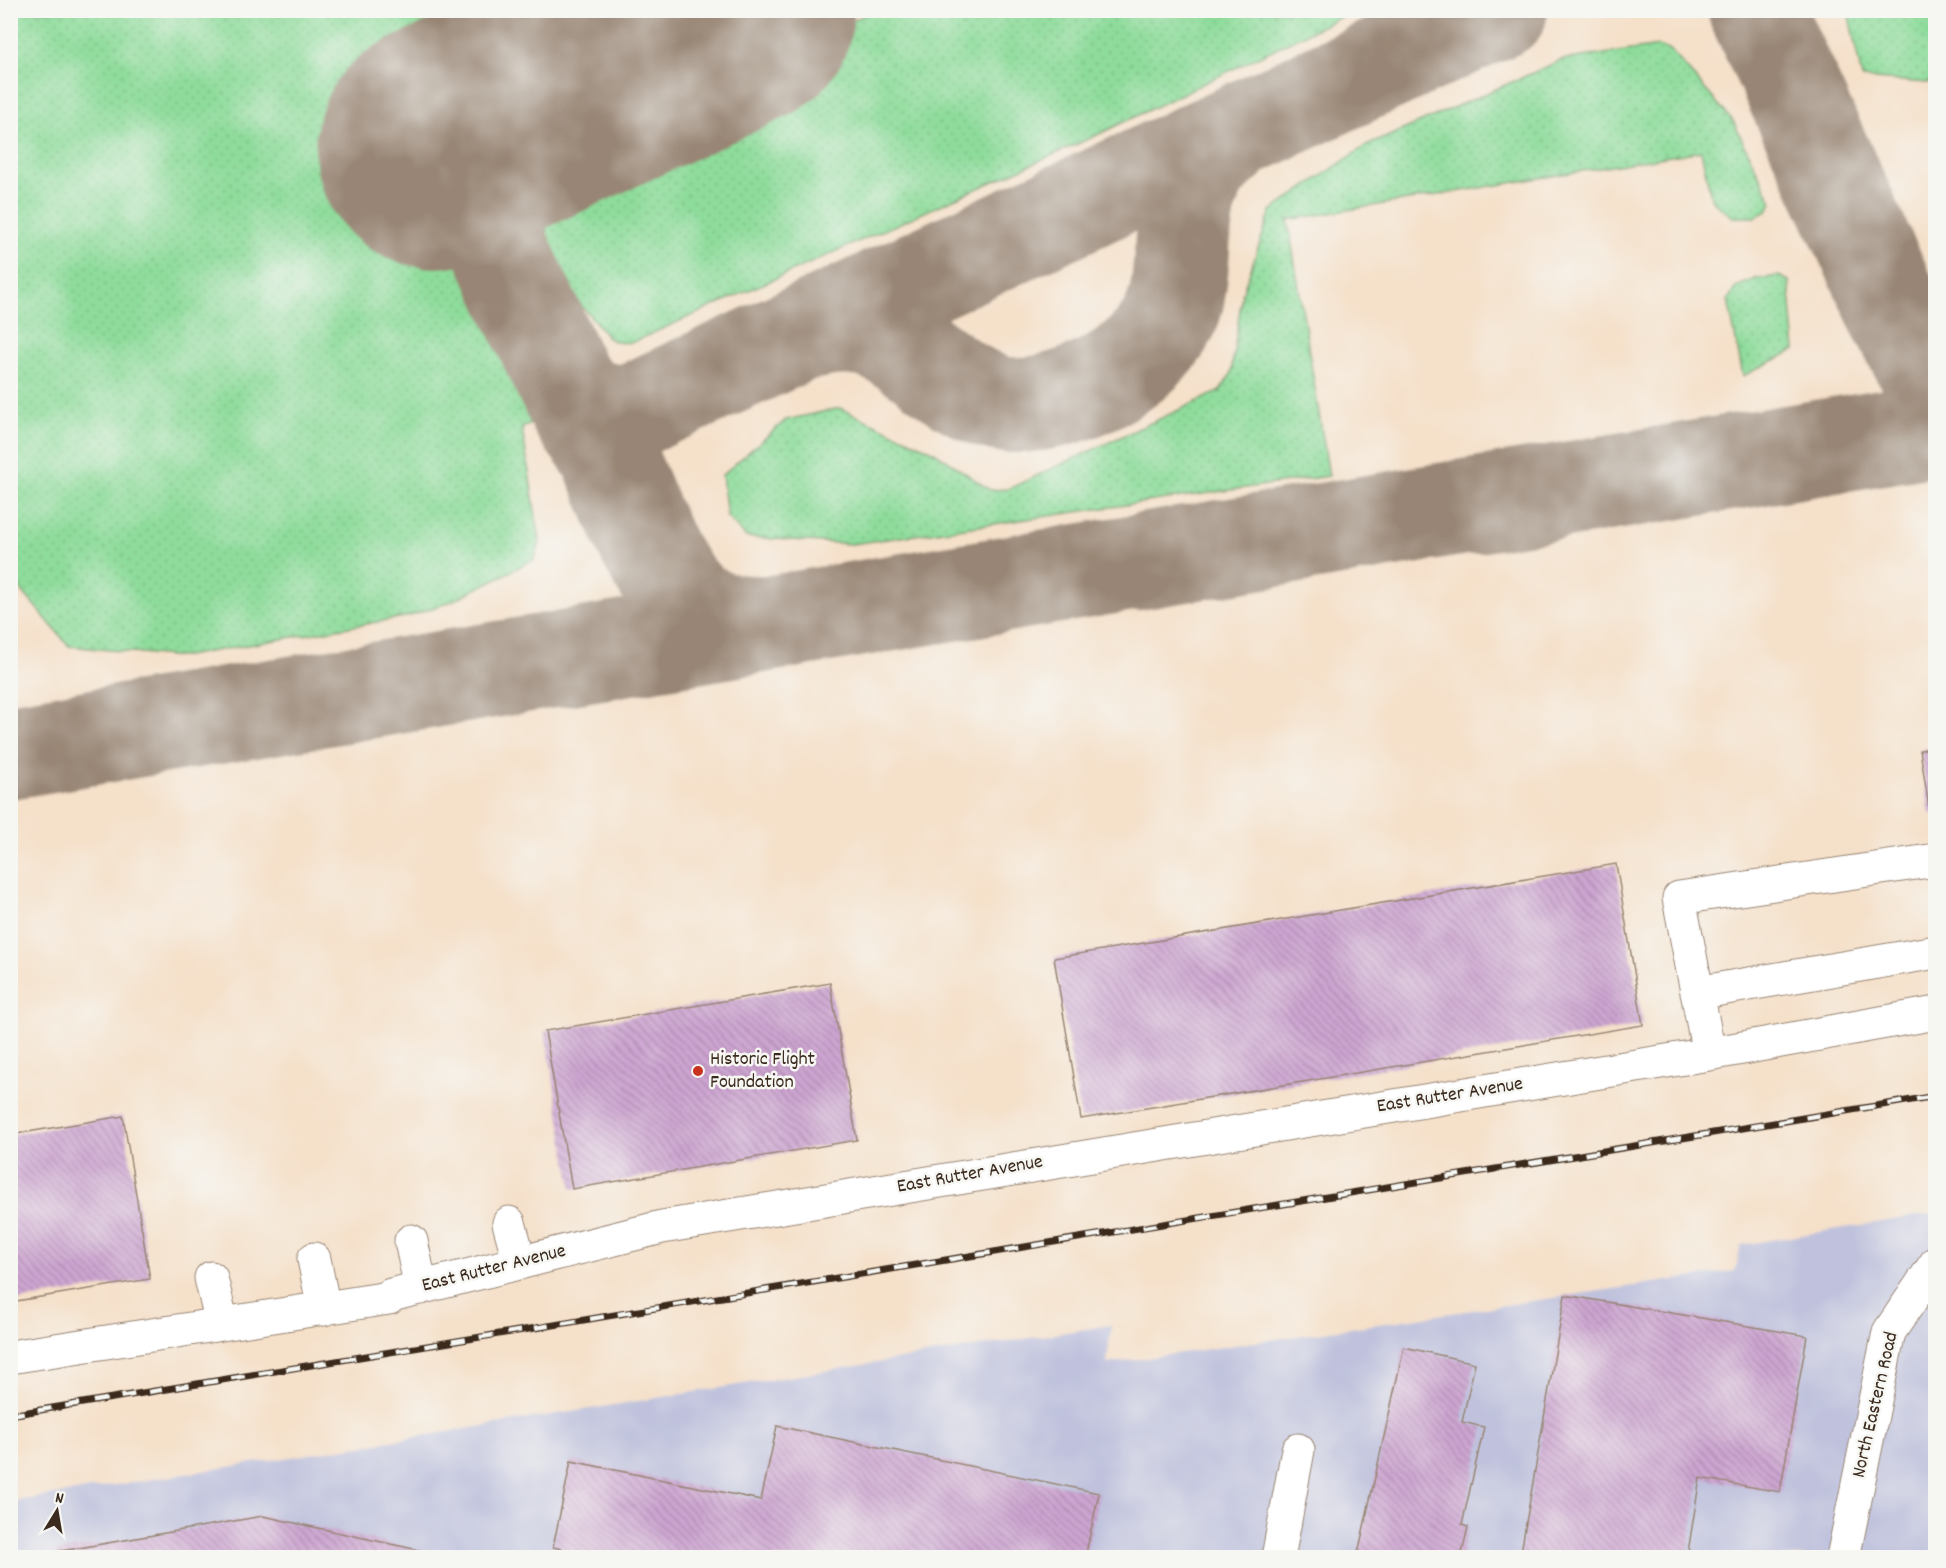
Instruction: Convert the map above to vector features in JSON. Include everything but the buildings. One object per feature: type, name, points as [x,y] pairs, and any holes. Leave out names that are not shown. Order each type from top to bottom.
[{"type":"street","points":[[1709,1054],[1679,898],[1935,860]]},
{"type":"street","points":[[1697,993],[1935,952]]},
{"type":"street","name":"East Rutter Avenue","points":[[10,1357],[389,1298],[392,1295],[662,1227],[1709,1054],[1935,1013]]},
{"type":"street","points":[[509,1223],[520,1263]]},
{"type":"street","points":[[411,1241],[421,1288]]},
{"type":"street","points":[[314,1259],[324,1308]]},
{"type":"street","name":"North Eastern Road","points":[[1843,1557],[1889,1332],[1935,1263]]},
{"type":"street","points":[[211,1278],[222,1324]]},
{"type":"street","points":[[1278,1557],[1298,1450]]},
{"type":"shaded area","points":[[1935,1213],[1935,1557],[11,1558],[11,1502],[1111,1325],[1107,1364],[1735,1271],[1741,1245]]},
{"type":"green space","points":[[10,11],[586,11],[320,133],[371,242],[441,209],[531,424],[522,428],[540,541],[533,560],[452,601],[410,616],[181,657],[69,646],[11,578]]},
{"type":"green space","points":[[873,11],[1353,11],[1093,137],[633,342],[618,342],[609,338],[574,296],[558,270],[547,232],[538,165]]},
{"type":"green space","points":[[1848,11],[1935,11],[1935,81],[1927,83],[1862,78]]},
{"type":"green space","points":[[1659,46],[1671,51],[1733,121],[1772,202],[1768,211],[1754,217],[1733,217],[1712,201],[1701,151],[1288,220],[1329,476],[852,544],[746,537],[727,517],[722,475],[786,420],[840,408],[933,451],[990,490],[1008,489],[1220,391],[1231,374],[1242,294],[1271,211],[1364,147],[1562,60]]},
{"type":"green space","points":[[1779,276],[1789,281],[1795,350],[1743,376],[1728,300],[1736,287],[1755,279]]},
{"type":"taxiway","points":[[564,383],[577,396],[600,409],[618,412],[639,408],[1500,10]]},
{"type":"taxiway","points":[[1756,10],[1896,313],[1921,362],[1936,382]]},
{"type":"taxiway","points":[[474,131],[469,152],[476,193],[574,405],[607,453],[637,524],[662,572],[678,592],[696,608],[718,619],[768,623]]},
{"type":"taxiway","points":[[800,334],[845,328],[872,331],[908,349],[964,388],[999,403],[1035,404],[1086,390],[1133,362],[1152,344],[1167,323],[1176,300],[1186,209],[1191,192],[1208,160],[1238,132]]},
{"type":"taxiway","points":[[10,751],[1936,428]]},
{"type":"runway","points":[[434,149],[735,10]]},
{"type":"railway","points":[[10,1415],[1936,1096]]},
{"type":"place","name":"Historic Flight Foundation","points":[[698,1071]]}]
